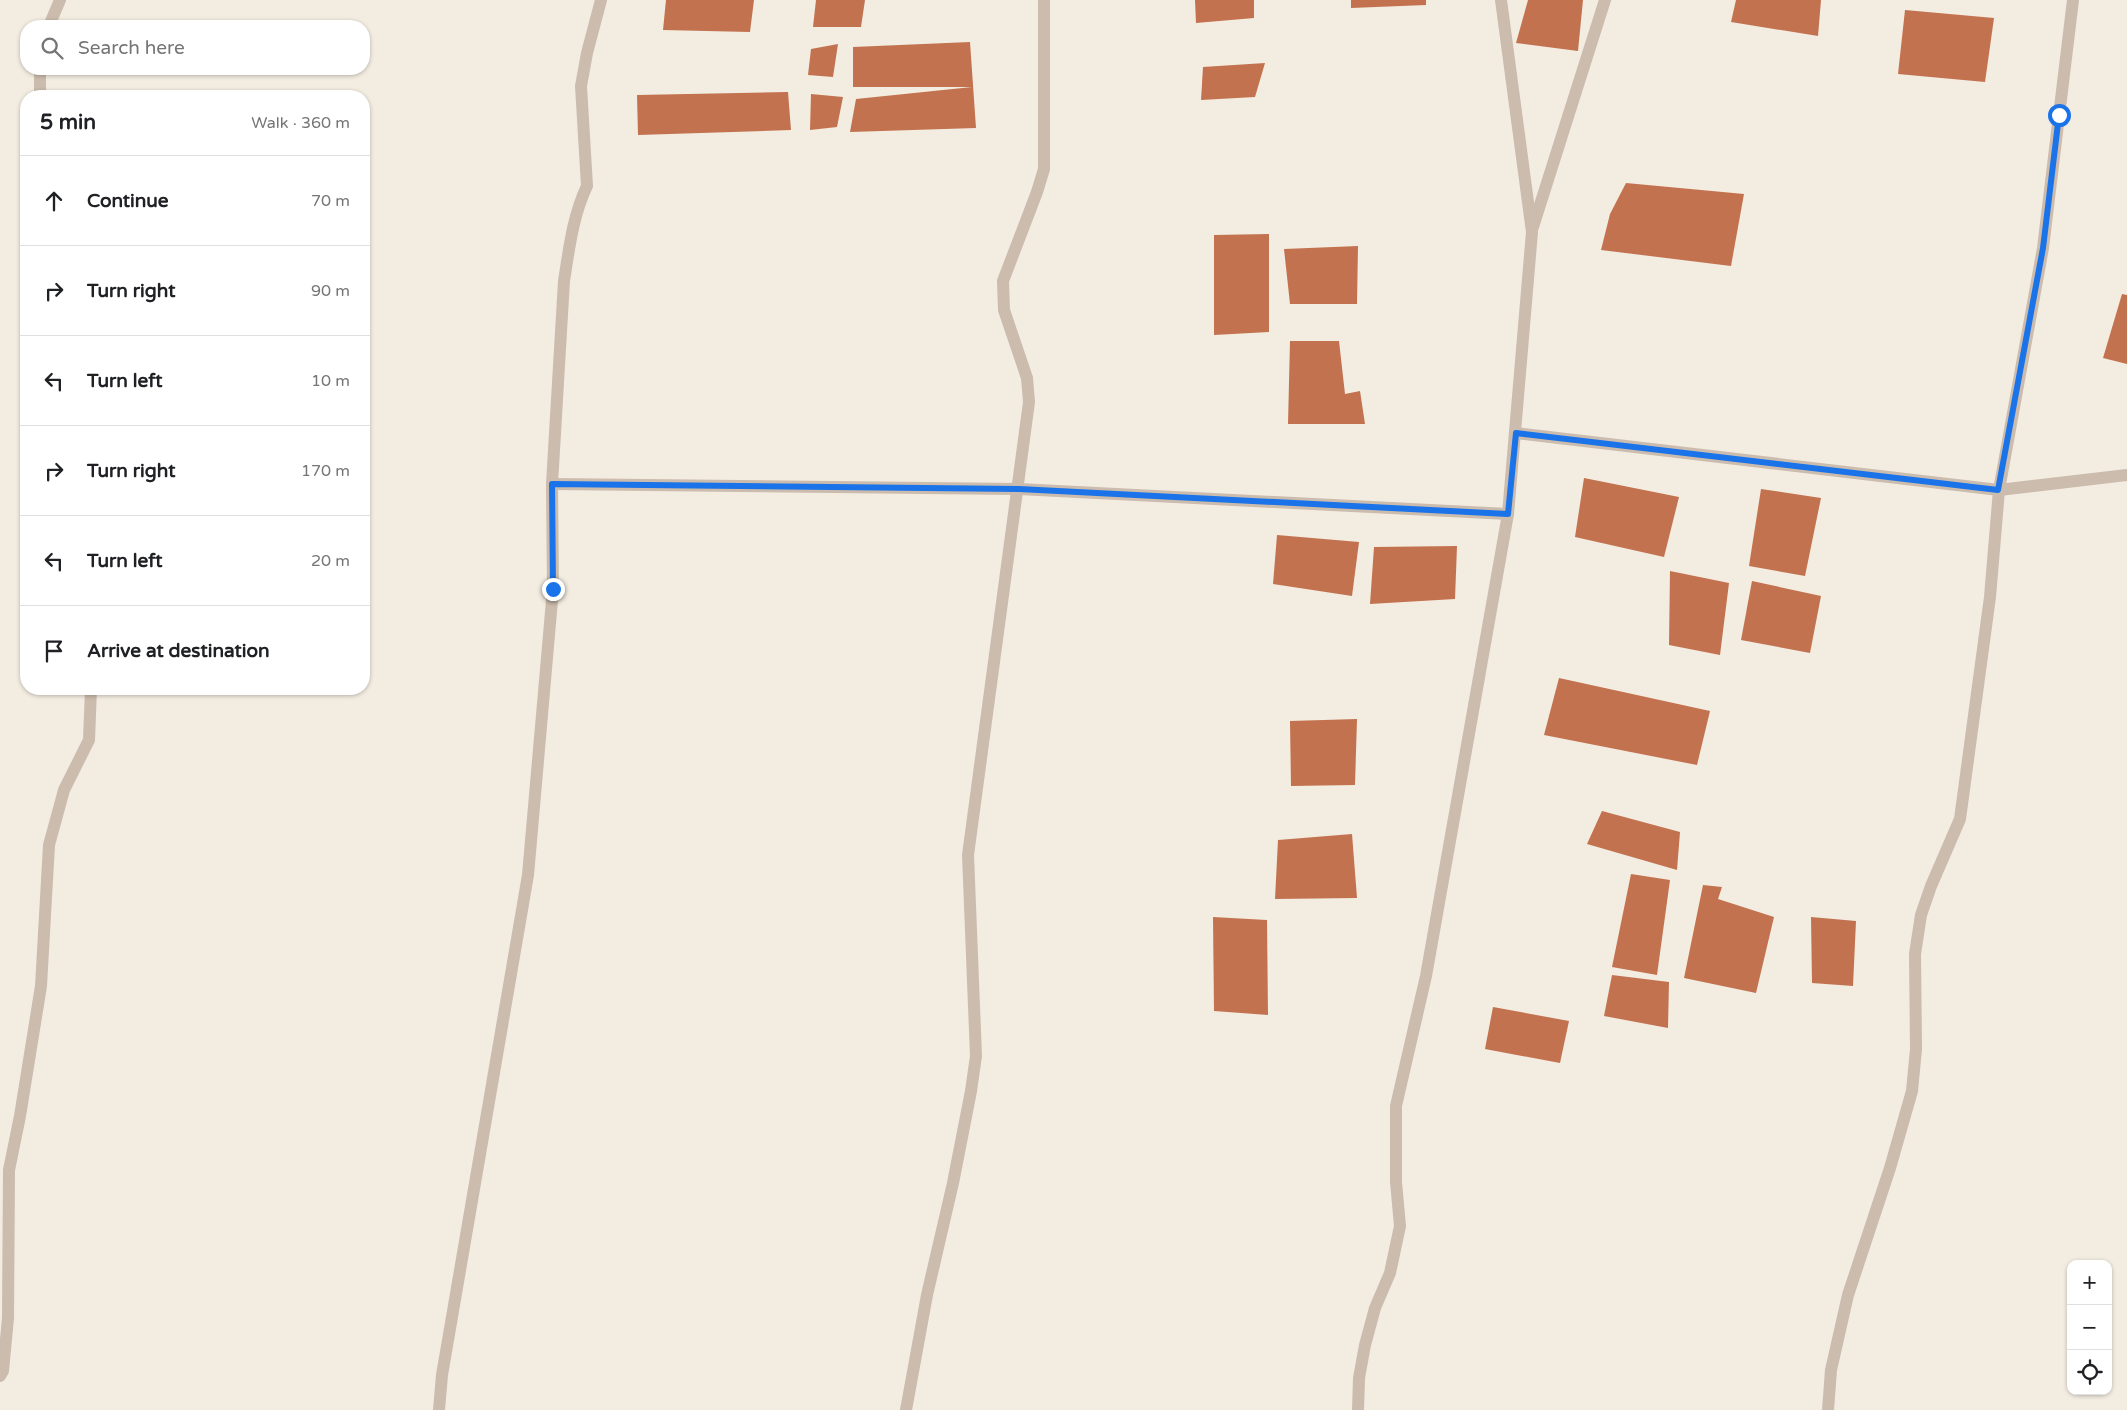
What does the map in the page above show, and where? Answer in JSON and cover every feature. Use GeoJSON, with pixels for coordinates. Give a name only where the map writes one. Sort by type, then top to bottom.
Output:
{"type":"FeatureCollection","features":[{"type":"Feature","properties":{"kind":"street"},"geometry":{"type":"LineString","coordinates":[[52,20],[60,0]]}},
{"type":"Feature","properties":{"kind":"street"},"geometry":{"type":"LineString","coordinates":[[439,1410],[442,1375],[528,875],[553,589],[552,484],[564,281],[581,200],[588,186],[581,86],[587,53],[601,0]]}},
{"type":"Feature","properties":{"kind":"street"},"geometry":{"type":"LineString","coordinates":[[906,1410],[927,1295],[953,1183],[971,1092],[976,1056],[968,855],[1019,489],[1029,402],[1027,378],[1004,310],[1003,281],[1044,169],[1044,0]]}},
{"type":"Feature","properties":{"kind":"street"},"geometry":{"type":"LineString","coordinates":[[1358,1410],[1358,1378],[1365,1345],[1375,1308],[1390,1273],[1400,1226],[1396,1182],[1396,1106],[1426,976],[1508,514],[1532,232],[1501,0]]}},
{"type":"Feature","properties":{"kind":"street"},"geometry":{"type":"LineString","coordinates":[[1532,232],[1605,0]]}},
{"type":"Feature","properties":{"kind":"street"},"geometry":{"type":"LineString","coordinates":[[1828,1410],[1831,1370],[1848,1295],[1890,1168],[1912,1092],[1916,1049],[1915,954],[1921,915],[1931,886],[1960,819],[1990,598],[1998,490],[2043,248],[2073,0]]}},
{"type":"Feature","properties":{"kind":"street"},"geometry":{"type":"LineString","coordinates":[[40,75],[40,90]]}},
{"type":"Feature","properties":{"kind":"street"},"geometry":{"type":"LineString","coordinates":[[1516,433],[1998,490],[2127,475]]}},
{"type":"Feature","properties":{"kind":"street"},"geometry":{"type":"LineString","coordinates":[[552,484],[1019,489],[1508,514]]}},
{"type":"Feature","properties":{"kind":"street"},"geometry":{"type":"LineString","coordinates":[[0,1376],[3,1371],[8,1318],[4,1287],[9,1170],[20,1116],[41,986],[49,845],[64,790],[89,740],[91,695]]}},
{"type":"Feature","properties":{"kind":"building"},"geometry":{"type":"Polygon","coordinates":[[[666,0],[754,0],[750,32],[663,30],[666,0]]]}},
{"type":"Feature","properties":{"kind":"building"},"geometry":{"type":"Polygon","coordinates":[[[816,0],[865,0],[861,27],[813,27],[816,0]]]}},
{"type":"Feature","properties":{"kind":"building"},"geometry":{"type":"Polygon","coordinates":[[[1195,0],[1254,0],[1254,18],[1196,23],[1195,0]]]}},
{"type":"Feature","properties":{"kind":"building"},"geometry":{"type":"Polygon","coordinates":[[[1351,0],[1426,0],[1426,5],[1351,8],[1351,0]]]}},
{"type":"Feature","properties":{"kind":"building"},"geometry":{"type":"Polygon","coordinates":[[[1528,0],[1583,0],[1578,51],[1516,43],[1528,0]]]}},
{"type":"Feature","properties":{"kind":"building"},"geometry":{"type":"Polygon","coordinates":[[[1736,0],[1821,0],[1818,36],[1731,22],[1736,0]]]}},
{"type":"Feature","properties":{"kind":"building"},"geometry":{"type":"Polygon","coordinates":[[[1905,10],[1994,18],[1985,82],[1898,74],[1905,10]]]}},
{"type":"Feature","properties":{"kind":"building"},"geometry":{"type":"Polygon","coordinates":[[[970,42],[976,128],[850,132],[856,99],[972,87],[853,87],[853,47],[970,42]]]}},
{"type":"Feature","properties":{"kind":"building"},"geometry":{"type":"Polygon","coordinates":[[[838,44],[833,77],[808,75],[811,49],[838,44]]]}},
{"type":"Feature","properties":{"kind":"building"},"geometry":{"type":"Polygon","coordinates":[[[1265,63],[1255,97],[1201,100],[1203,67],[1265,63]]]}},
{"type":"Feature","properties":{"kind":"building"},"geometry":{"type":"Polygon","coordinates":[[[788,92],[791,130],[638,135],[637,95],[788,92]]]}},
{"type":"Feature","properties":{"kind":"building"},"geometry":{"type":"Polygon","coordinates":[[[811,94],[843,97],[837,127],[810,130],[811,94]]]}},
{"type":"Feature","properties":{"kind":"building"},"geometry":{"type":"Polygon","coordinates":[[[1626,183],[1744,194],[1731,266],[1601,250],[1610,214],[1626,183]]]}},
{"type":"Feature","properties":{"kind":"building"},"geometry":{"type":"Polygon","coordinates":[[[1269,234],[1269,332],[1214,335],[1214,235],[1269,234]]]}},
{"type":"Feature","properties":{"kind":"building"},"geometry":{"type":"Polygon","coordinates":[[[1358,246],[1357,304],[1290,304],[1284,249],[1358,246]]]}},
{"type":"Feature","properties":{"kind":"building"},"geometry":{"type":"Polygon","coordinates":[[[2122,294],[2127,295],[2127,364],[2103,358],[2122,294]]]}},
{"type":"Feature","properties":{"kind":"building"},"geometry":{"type":"Polygon","coordinates":[[[1290,341],[1339,341],[1345,394],[1360,391],[1365,424],[1288,424],[1290,341]]]}},
{"type":"Feature","properties":{"kind":"building"},"geometry":{"type":"Polygon","coordinates":[[[1584,478],[1679,497],[1664,557],[1575,537],[1584,478]]]}},
{"type":"Feature","properties":{"kind":"building"},"geometry":{"type":"Polygon","coordinates":[[[1761,489],[1821,498],[1805,576],[1749,566],[1761,489]]]}},
{"type":"Feature","properties":{"kind":"building"},"geometry":{"type":"Polygon","coordinates":[[[1277,535],[1359,542],[1352,596],[1273,584],[1277,535]]]}},
{"type":"Feature","properties":{"kind":"building"},"geometry":{"type":"Polygon","coordinates":[[[1457,546],[1455,599],[1370,604],[1374,547],[1457,546]]]}},
{"type":"Feature","properties":{"kind":"building"},"geometry":{"type":"Polygon","coordinates":[[[1670,571],[1729,583],[1720,655],[1669,645],[1670,571]]]}},
{"type":"Feature","properties":{"kind":"building"},"geometry":{"type":"Polygon","coordinates":[[[1752,581],[1821,596],[1810,653],[1741,640],[1752,581]]]}},
{"type":"Feature","properties":{"kind":"building"},"geometry":{"type":"Polygon","coordinates":[[[1559,678],[1710,711],[1697,765],[1544,735],[1559,678]]]}},
{"type":"Feature","properties":{"kind":"building"},"geometry":{"type":"Polygon","coordinates":[[[1357,719],[1355,785],[1291,786],[1290,721],[1357,719]]]}},
{"type":"Feature","properties":{"kind":"building"},"geometry":{"type":"Polygon","coordinates":[[[1602,811],[1680,832],[1677,870],[1587,844],[1602,811]]]}},
{"type":"Feature","properties":{"kind":"building"},"geometry":{"type":"Polygon","coordinates":[[[1352,834],[1357,898],[1275,899],[1278,840],[1352,834]]]}},
{"type":"Feature","properties":{"kind":"building"},"geometry":{"type":"Polygon","coordinates":[[[1631,874],[1670,880],[1657,975],[1612,967],[1631,874]]]}},
{"type":"Feature","properties":{"kind":"building"},"geometry":{"type":"Polygon","coordinates":[[[1703,885],[1722,887],[1718,899],[1774,917],[1756,993],[1684,978],[1703,885]]]}},
{"type":"Feature","properties":{"kind":"building"},"geometry":{"type":"Polygon","coordinates":[[[1213,917],[1267,920],[1268,1015],[1214,1011],[1213,917]]]}},
{"type":"Feature","properties":{"kind":"building"},"geometry":{"type":"Polygon","coordinates":[[[1811,917],[1856,921],[1853,986],[1812,983],[1811,917]]]}},
{"type":"Feature","properties":{"kind":"building"},"geometry":{"type":"Polygon","coordinates":[[[1612,975],[1669,982],[1668,1028],[1604,1016],[1612,975]]]}},
{"type":"Feature","properties":{"kind":"building"},"geometry":{"type":"Polygon","coordinates":[[[1493,1007],[1569,1021],[1560,1063],[1485,1049],[1493,1007]]]}},
{"type":"Feature","properties":{"kind":"route"},"geometry":{"type":"LineString","coordinates":[[553,589],[552,484],[1019,489],[1508,514],[1516,433],[1998,490],[2043,248],[2059,115]]}}]}
